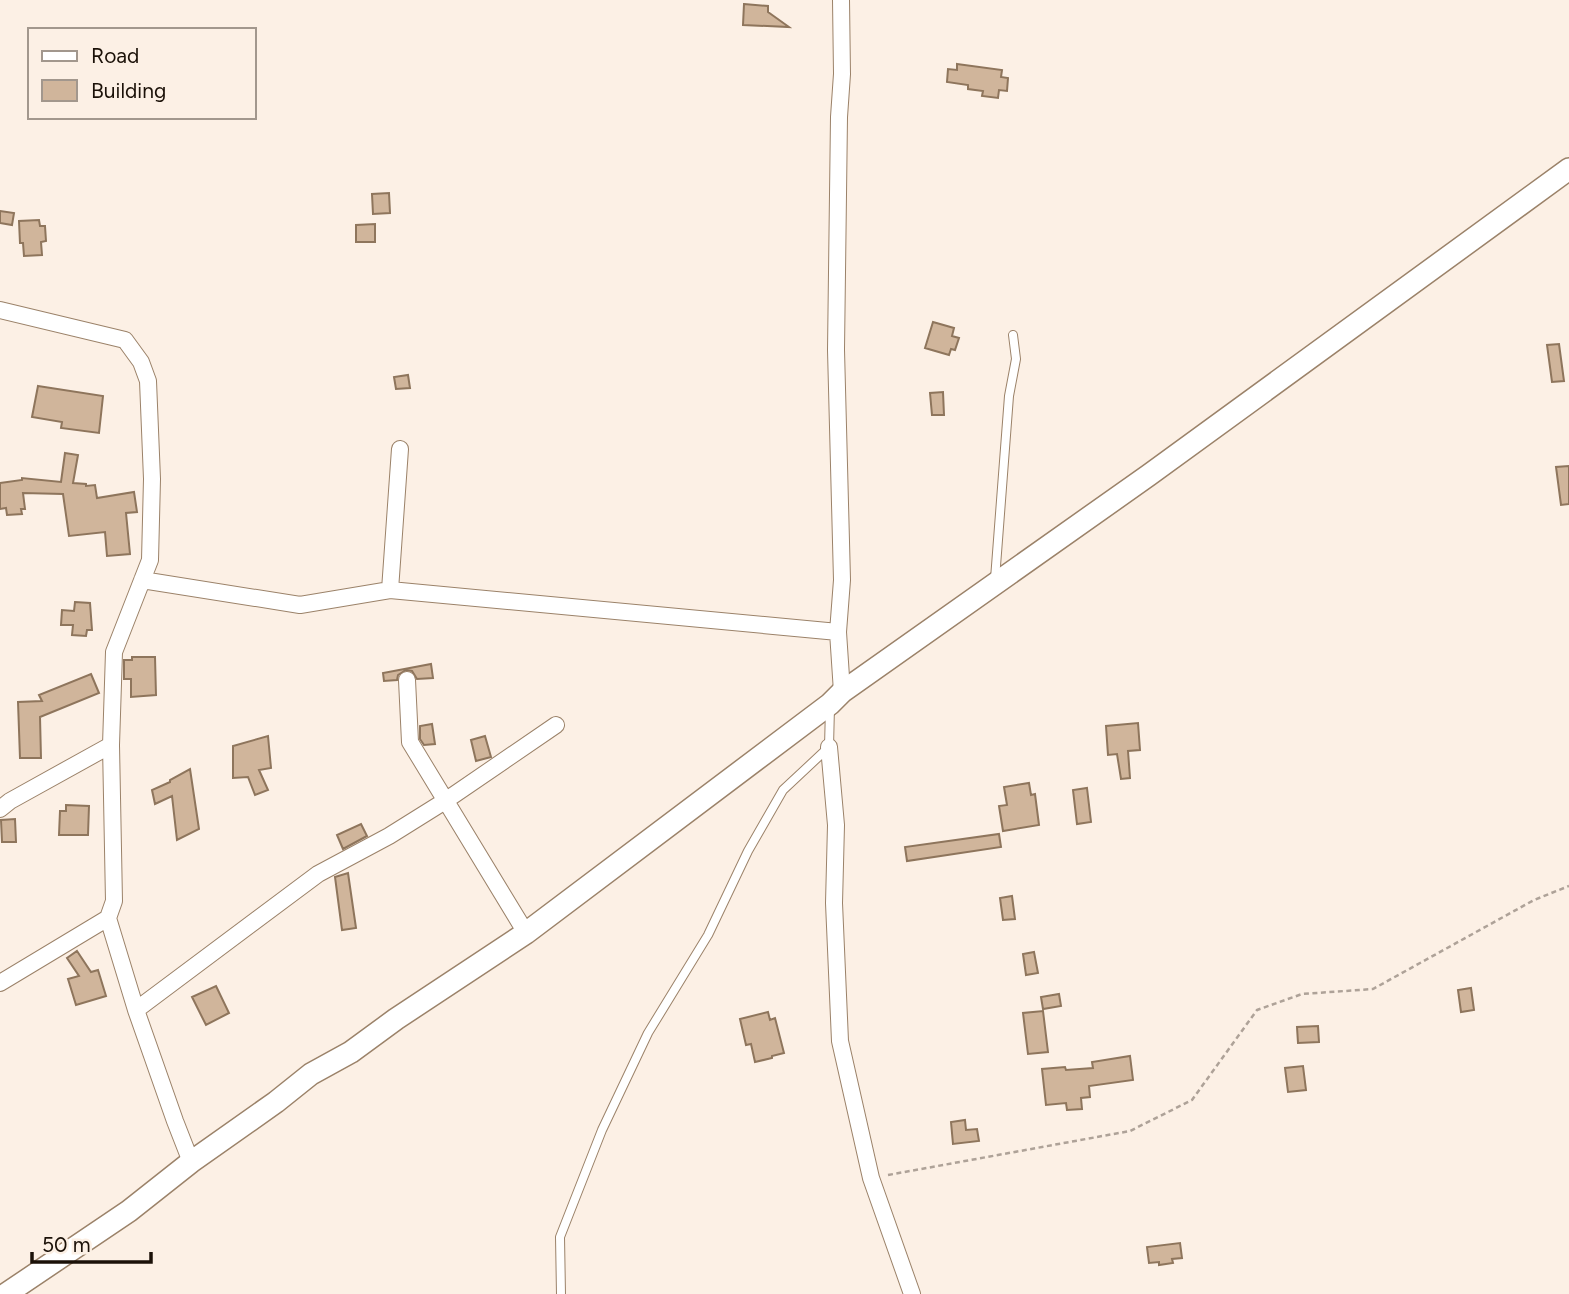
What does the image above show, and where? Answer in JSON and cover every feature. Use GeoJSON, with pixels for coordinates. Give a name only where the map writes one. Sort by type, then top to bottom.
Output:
{"type":"FeatureCollection","features":[{"type":"Feature","properties":{"kind":"main road"},"geometry":{"type":"LineString","coordinates":[[6,1294],[129,1211],[191,1161],[311,1074],[351,1052],[526,933],[836,698],[1149,475],[1569,169]]}},
{"type":"Feature","properties":{"kind":"street"},"geometry":{"type":"LineString","coordinates":[[836,698],[842,580],[836,350],[841,0]]}},
{"type":"Feature","properties":{"kind":"street"},"geometry":{"type":"LineString","coordinates":[[0,310],[125,340],[141,362],[148,381],[152,479],[149,560],[114,652],[111,745],[114,901],[108,919],[136,1010],[191,1161]]}},
{"type":"Feature","properties":{"kind":"street"},"geometry":{"type":"LineString","coordinates":[[390,590],[400,449]]}},
{"type":"Feature","properties":{"kind":"street"},"geometry":{"type":"LineString","coordinates":[[142,580],[300,605],[390,590],[838,632]]}},
{"type":"Feature","properties":{"kind":"street"},"geometry":{"type":"LineString","coordinates":[[407,680],[410,742],[526,933]]}},
{"type":"Feature","properties":{"kind":"street"},"geometry":{"type":"LineString","coordinates":[[136,1010],[318,874],[389,836],[445,801],[556,725]]}},
{"type":"Feature","properties":{"kind":"street"},"geometry":{"type":"LineString","coordinates":[[0,809],[9,801],[111,745]]}},
{"type":"Feature","properties":{"kind":"street"},"geometry":{"type":"LineString","coordinates":[[829,747],[836,825],[834,903],[840,1041],[871,1178],[912,1294]]}},
{"type":"Feature","properties":{"kind":"street"},"geometry":{"type":"LineString","coordinates":[[0,983],[108,919]]}},
{"type":"Feature","properties":{"kind":"lane"},"geometry":{"type":"LineString","coordinates":[[994,585],[1009,396],[1016,359],[1013,335]]}},
{"type":"Feature","properties":{"kind":"lane"},"geometry":{"type":"LineString","coordinates":[[561,1294],[560,1237],[602,1130],[648,1033],[708,935],[748,851],[783,790],[829,747],[836,698]]}},
{"type":"Feature","properties":{"kind":"path"},"geometry":{"type":"LineString","coordinates":[[871,1178],[1130,1130],[1192,1100],[1257,1010],[1302,994],[1373,989],[1534,900],[1569,886]]}},
{"type":"Feature","properties":{"kind":"building"},"geometry":{"type":"Polygon","coordinates":[[[744,4],[768,6],[768,12],[789,27],[743,25],[744,4]]]}},
{"type":"Feature","properties":{"kind":"building"},"geometry":{"type":"Polygon","coordinates":[[[957,64],[1002,70],[1001,77],[1008,78],[1007,91],[999,90],[998,98],[982,96],[983,91],[968,89],[968,85],[947,82],[948,69],[957,70],[957,64]]]}},
{"type":"Feature","properties":{"kind":"building"},"geometry":{"type":"Polygon","coordinates":[[[389,193],[390,213],[373,214],[372,194],[389,193]]]}},
{"type":"Feature","properties":{"kind":"building"},"geometry":{"type":"Polygon","coordinates":[[[0,211],[14,213],[12,225],[0,223],[0,211]]]}},
{"type":"Feature","properties":{"kind":"building"},"geometry":{"type":"Polygon","coordinates":[[[39,220],[40,226],[45,226],[46,241],[41,242],[42,255],[24,256],[23,243],[20,243],[19,221],[39,220]]]}},
{"type":"Feature","properties":{"kind":"building"},"geometry":{"type":"Polygon","coordinates":[[[375,224],[375,242],[356,242],[356,225],[375,224]]]}},
{"type":"Feature","properties":{"kind":"building"},"geometry":{"type":"Polygon","coordinates":[[[933,322],[954,328],[952,336],[959,338],[955,350],[951,349],[949,355],[925,348],[933,322]]]}},
{"type":"Feature","properties":{"kind":"building"},"geometry":{"type":"Polygon","coordinates":[[[1559,344],[1564,381],[1552,382],[1547,345],[1559,344]]]}},
{"type":"Feature","properties":{"kind":"building"},"geometry":{"type":"Polygon","coordinates":[[[408,375],[410,388],[396,389],[394,377],[408,375]]]}},
{"type":"Feature","properties":{"kind":"building"},"geometry":{"type":"Polygon","coordinates":[[[38,386],[103,396],[99,433],[61,428],[62,422],[32,417],[38,386]]]}},
{"type":"Feature","properties":{"kind":"building"},"geometry":{"type":"Polygon","coordinates":[[[943,392],[944,415],[932,415],[930,393],[943,392]]]}},
{"type":"Feature","properties":{"kind":"building"},"geometry":{"type":"Polygon","coordinates":[[[65,453],[78,455],[73,483],[95,485],[97,498],[134,492],[137,512],[126,513],[130,554],[107,556],[105,532],[69,536],[63,494],[23,493],[25,509],[21,509],[22,514],[7,515],[6,508],[0,509],[0,483],[22,478],[61,482],[65,453]]]}},
{"type":"Feature","properties":{"kind":"building"},"geometry":{"type":"Polygon","coordinates":[[[1569,466],[1569,504],[1561,505],[1556,467],[1569,466]]]}},
{"type":"Feature","properties":{"kind":"building"},"geometry":{"type":"Polygon","coordinates":[[[75,602],[90,603],[92,630],[87,630],[86,636],[72,635],[73,625],[61,625],[62,610],[74,611],[75,602]]]}},
{"type":"Feature","properties":{"kind":"building"},"geometry":{"type":"Polygon","coordinates":[[[132,657],[155,657],[156,695],[131,697],[131,679],[124,679],[124,660],[132,660],[132,657]]]}},
{"type":"Feature","properties":{"kind":"building"},"geometry":{"type":"Polygon","coordinates":[[[431,664],[433,678],[417,679],[412,671],[406,670],[398,675],[397,680],[384,681],[383,673],[431,664]]]}},
{"type":"Feature","properties":{"kind":"building"},"geometry":{"type":"Polygon","coordinates":[[[91,674],[99,693],[40,717],[41,758],[20,758],[18,702],[42,701],[39,695],[91,674]]]}},
{"type":"Feature","properties":{"kind":"building"},"geometry":{"type":"Polygon","coordinates":[[[1138,723],[1140,750],[1128,751],[1130,778],[1121,779],[1117,754],[1108,755],[1106,726],[1138,723]]]}},
{"type":"Feature","properties":{"kind":"building"},"geometry":{"type":"Polygon","coordinates":[[[432,724],[435,744],[424,745],[420,739],[420,726],[432,724]]]}},
{"type":"Feature","properties":{"kind":"building"},"geometry":{"type":"Polygon","coordinates":[[[268,736],[271,768],[259,770],[268,790],[255,795],[248,777],[233,778],[233,746],[268,736]]]}},
{"type":"Feature","properties":{"kind":"building"},"geometry":{"type":"Polygon","coordinates":[[[485,736],[491,757],[476,761],[471,740],[485,736]]]}},
{"type":"Feature","properties":{"kind":"building"},"geometry":{"type":"Polygon","coordinates":[[[190,769],[199,829],[177,840],[172,796],[155,804],[152,790],[190,769]]]}},
{"type":"Feature","properties":{"kind":"building"},"geometry":{"type":"Polygon","coordinates":[[[1029,783],[1031,795],[1035,794],[1039,825],[1003,831],[999,806],[1007,805],[1004,787],[1029,783]]]}},
{"type":"Feature","properties":{"kind":"building"},"geometry":{"type":"Polygon","coordinates":[[[1087,788],[1091,822],[1077,824],[1073,790],[1087,788]]]}},
{"type":"Feature","properties":{"kind":"building"},"geometry":{"type":"Polygon","coordinates":[[[66,805],[89,806],[88,835],[59,835],[60,811],[66,811],[66,805]]]}},
{"type":"Feature","properties":{"kind":"building"},"geometry":{"type":"Polygon","coordinates":[[[15,819],[16,842],[2,842],[1,820],[15,819]]]}},
{"type":"Feature","properties":{"kind":"building"},"geometry":{"type":"Polygon","coordinates":[[[361,824],[367,836],[343,849],[337,835],[361,824]]]}},
{"type":"Feature","properties":{"kind":"building"},"geometry":{"type":"Polygon","coordinates":[[[999,834],[1001,847],[907,861],[905,847],[999,834]]]}},
{"type":"Feature","properties":{"kind":"building"},"geometry":{"type":"Polygon","coordinates":[[[348,873],[356,928],[342,930],[335,877],[348,873]]]}},
{"type":"Feature","properties":{"kind":"building"},"geometry":{"type":"Polygon","coordinates":[[[1012,896],[1015,919],[1003,920],[1000,898],[1012,896]]]}},
{"type":"Feature","properties":{"kind":"building"},"geometry":{"type":"Polygon","coordinates":[[[77,951],[91,972],[98,970],[106,996],[76,1005],[68,979],[79,976],[67,958],[77,951]]]}},
{"type":"Feature","properties":{"kind":"building"},"geometry":{"type":"Polygon","coordinates":[[[1034,952],[1038,973],[1026,975],[1023,954],[1034,952]]]}},
{"type":"Feature","properties":{"kind":"building"},"geometry":{"type":"Polygon","coordinates":[[[216,986],[229,1013],[206,1025],[192,997],[216,986]]]}},
{"type":"Feature","properties":{"kind":"building"},"geometry":{"type":"Polygon","coordinates":[[[1471,988],[1474,1010],[1461,1012],[1458,990],[1471,988]]]}},
{"type":"Feature","properties":{"kind":"building"},"geometry":{"type":"Polygon","coordinates":[[[1059,994],[1061,1006],[1043,1009],[1041,997],[1059,994]]]}},
{"type":"Feature","properties":{"kind":"building"},"geometry":{"type":"Polygon","coordinates":[[[1043,1011],[1048,1052],[1028,1054],[1023,1013],[1043,1011]]]}},
{"type":"Feature","properties":{"kind":"building"},"geometry":{"type":"Polygon","coordinates":[[[768,1012],[770,1020],[775,1018],[784,1053],[755,1062],[751,1044],[746,1045],[740,1019],[768,1012]]]}},
{"type":"Feature","properties":{"kind":"building"},"geometry":{"type":"Polygon","coordinates":[[[1318,1026],[1319,1042],[1298,1043],[1297,1027],[1318,1026]]]}},
{"type":"Feature","properties":{"kind":"building"},"geometry":{"type":"Polygon","coordinates":[[[1130,1056],[1133,1080],[1089,1086],[1090,1097],[1081,1098],[1082,1109],[1067,1110],[1066,1103],[1046,1105],[1042,1069],[1093,1068],[1092,1062],[1130,1056]]]}},
{"type":"Feature","properties":{"kind":"building"},"geometry":{"type":"Polygon","coordinates":[[[1303,1066],[1306,1090],[1288,1092],[1285,1068],[1303,1066]]]}},
{"type":"Feature","properties":{"kind":"building"},"geometry":{"type":"Polygon","coordinates":[[[965,1120],[966,1130],[977,1129],[979,1141],[953,1144],[951,1122],[965,1120]]]}},
{"type":"Feature","properties":{"kind":"building"},"geometry":{"type":"Polygon","coordinates":[[[1180,1243],[1182,1258],[1172,1259],[1173,1263],[1149,1263],[1147,1247],[1180,1243]]]}}]}
